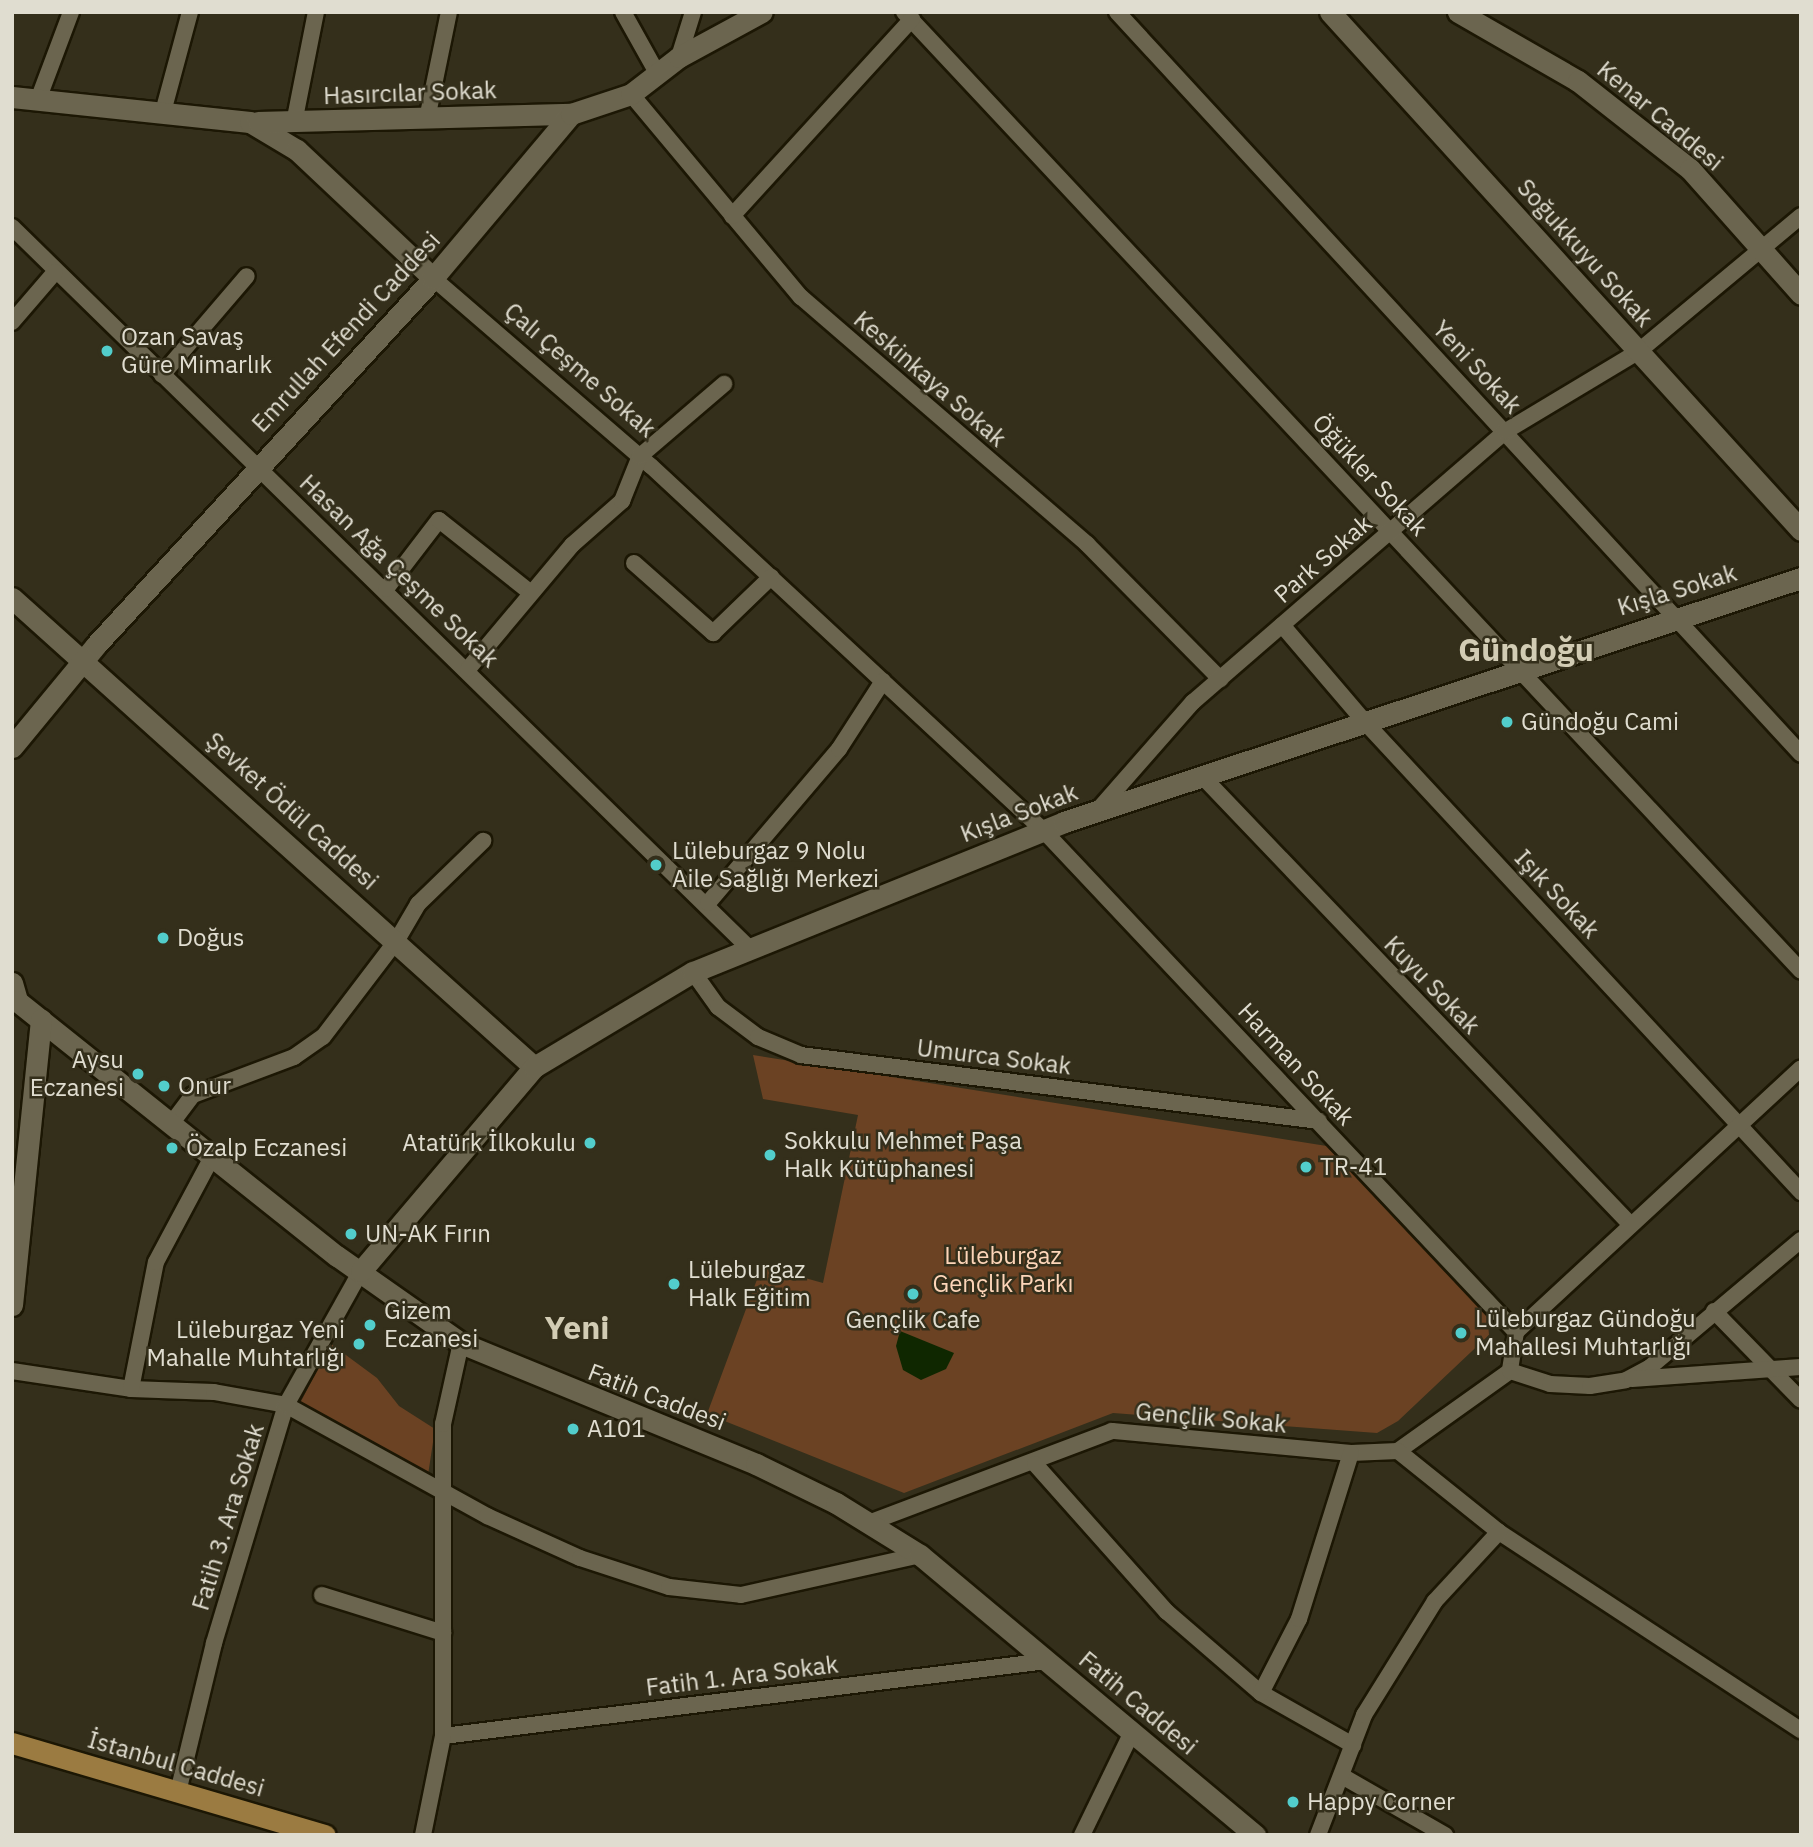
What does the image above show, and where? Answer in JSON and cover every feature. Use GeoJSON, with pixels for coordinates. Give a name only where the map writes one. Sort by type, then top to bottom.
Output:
{"type":"FeatureCollection","features":[{"type":"Feature","properties":{"kind":"main road"},"geometry":{"type":"LineString","coordinates":[[571,114],[631,94],[656,71],[762,12]]}},
{"type":"Feature","properties":{"kind":"main road","name":"Soğukkuyu Sokak"},"geometry":{"type":"LineString","coordinates":[[1330,12],[1801,530]]}},
{"type":"Feature","properties":{"kind":"main road","name":"Kenar Caddesi"},"geometry":{"type":"LineString","coordinates":[[1458,12],[1602,99],[1690,169],[1765,250],[1801,294]]}},
{"type":"Feature","properties":{"kind":"main road","name":"Çalı Çeşme Sokak"},"geometry":{"type":"LineString","coordinates":[[12,97],[250,122],[297,150],[433,278]]}},
{"type":"Feature","properties":{"kind":"main road","name":"Hasırcılar Sokak"},"geometry":{"type":"LineString","coordinates":[[250,122],[571,114]]}},
{"type":"Feature","properties":{"kind":"main road","name":"Emrullah Efendi Caddesi"},"geometry":{"type":"LineString","coordinates":[[12,747],[82,660],[433,278],[571,114]]}},
{"type":"Feature","properties":{"kind":"main road","name":"Kışla Sokak"},"geometry":{"type":"LineString","coordinates":[[361,1271],[534,1067],[693,972],[752,951],[1043,830],[1098,810],[1671,618],[1801,578]]}},
{"type":"Feature","properties":{"kind":"main road","name":"Şevket Ödül Caddesi"},"geometry":{"type":"LineString","coordinates":[[12,598],[397,940],[534,1067]]}},
{"type":"Feature","properties":{"kind":"main road","name":"Fatih Caddesi"},"geometry":{"type":"LineString","coordinates":[[14,995],[212,1157],[361,1271],[461,1343],[757,1464],[868,1523],[920,1555],[1255,1835]]}},
{"type":"Feature","properties":{"kind":"main road"},"geometry":{"type":"LineString","coordinates":[[12,1305],[41,1019]]}},
{"type":"Feature","properties":{"kind":"main road","name":"İstanbul Caddesi"},"geometry":{"type":"LineString","coordinates":[[12,1743],[325,1835]]}},
{"type":"Feature","properties":{"kind":"street"},"geometry":{"type":"LineString","coordinates":[[38,100],[71,12]]}},
{"type":"Feature","properties":{"kind":"street"},"geometry":{"type":"LineString","coordinates":[[163,112],[190,12]]}},
{"type":"Feature","properties":{"kind":"street"},"geometry":{"type":"LineString","coordinates":[[294,123],[316,12]]}},
{"type":"Feature","properties":{"kind":"street"},"geometry":{"type":"LineString","coordinates":[[427,119],[449,12]]}},
{"type":"Feature","properties":{"kind":"street"},"geometry":{"type":"LineString","coordinates":[[623,12],[656,71]]}},
{"type":"Feature","properties":{"kind":"street"},"geometry":{"type":"LineString","coordinates":[[679,57],[693,12]]}},
{"type":"Feature","properties":{"kind":"street","name":"Yeni Sokak"},"geometry":{"type":"LineString","coordinates":[[1117,12],[1506,431],[1671,618],[1801,754]]}},
{"type":"Feature","properties":{"kind":"street"},"geometry":{"type":"LineString","coordinates":[[732,216],[908,16]]}},
{"type":"Feature","properties":{"kind":"street","name":"Öğükler Sokak"},"geometry":{"type":"LineString","coordinates":[[908,16],[1801,971]]}},
{"type":"Feature","properties":{"kind":"street","name":"Keskinkaya Sokak"},"geometry":{"type":"LineString","coordinates":[[631,94],[801,298],[1087,544],[1220,679]]}},
{"type":"Feature","properties":{"kind":"street","name":"Park Sokak"},"geometry":{"type":"LineString","coordinates":[[1098,810],[1193,702],[1506,431],[1639,351],[1765,250],[1801,216]]}},
{"type":"Feature","properties":{"kind":"street","name":"Hasan Ağa Çeşme Sokak"},"geometry":{"type":"LineString","coordinates":[[12,227],[55,272],[708,903],[752,951]]}},
{"type":"Feature","properties":{"kind":"street"},"geometry":{"type":"LineString","coordinates":[[12,322],[55,272]]}},
{"type":"Feature","properties":{"kind":"street"},"geometry":{"type":"LineString","coordinates":[[162,375],[247,276]]}},
{"type":"Feature","properties":{"kind":"street","name":"Çalı Çeşme Sokak"},"geometry":{"type":"LineString","coordinates":[[433,278],[640,456],[1043,830]]}},
{"type":"Feature","properties":{"kind":"street"},"geometry":{"type":"LineString","coordinates":[[468,669],[572,545],[622,502],[640,456],[724,384]]}},
{"type":"Feature","properties":{"kind":"street"},"geometry":{"type":"LineString","coordinates":[[386,589],[439,520],[531,593]]}},
{"type":"Feature","properties":{"kind":"street"},"geometry":{"type":"LineString","coordinates":[[634,562],[713,633],[771,577]]}},
{"type":"Feature","properties":{"kind":"street","name":"Işık Sokak"},"geometry":{"type":"LineString","coordinates":[[1282,625],[1364,721],[1801,1192]]}},
{"type":"Feature","properties":{"kind":"street"},"geometry":{"type":"LineString","coordinates":[[708,903],[839,750],[883,681]]}},
{"type":"Feature","properties":{"kind":"street","name":"Kuyu Sokak"},"geometry":{"type":"LineString","coordinates":[[1202,776],[1630,1224]]}},
{"type":"Feature","properties":{"kind":"street","name":"Harman Sokak"},"geometry":{"type":"LineString","coordinates":[[1043,830],[1516,1332]]}},
{"type":"Feature","properties":{"kind":"street"},"geometry":{"type":"LineString","coordinates":[[171,1124],[192,1095],[311,1048],[397,940],[418,904],[484,841]]}},
{"type":"Feature","properties":{"kind":"street","name":"Umurca Sokak"},"geometry":{"type":"LineString","coordinates":[[693,972],[718,1007],[758,1037],[801,1055],[1319,1121]]}},
{"type":"Feature","properties":{"kind":"street"},"geometry":{"type":"LineString","coordinates":[[1801,1068],[1516,1332],[1510,1371],[1398,1451],[1499,1532],[1801,1730]]}},
{"type":"Feature","properties":{"kind":"street"},"geometry":{"type":"LineString","coordinates":[[131,1389],[156,1262],[212,1157]]}},
{"type":"Feature","properties":{"kind":"street"},"geometry":{"type":"LineString","coordinates":[[1626,1380],[1650,1367],[1801,1240]]}},
{"type":"Feature","properties":{"kind":"street","name":"Fatih 3. Ara Sokak"},"geometry":{"type":"LineString","coordinates":[[178,1792],[214,1643],[286,1405],[361,1271]]}},
{"type":"Feature","properties":{"kind":"street"},"geometry":{"type":"LineString","coordinates":[[1714,1311],[1801,1400]]}},
{"type":"Feature","properties":{"kind":"street"},"geometry":{"type":"LineString","coordinates":[[424,1835],[443,1736],[443,1424],[461,1343]]}},
{"type":"Feature","properties":{"kind":"street"},"geometry":{"type":"LineString","coordinates":[[1510,1371],[1550,1384],[1590,1385],[1626,1380],[1774,1372],[1801,1367]]}},
{"type":"Feature","properties":{"kind":"street"},"geometry":{"type":"LineString","coordinates":[[12,1371],[131,1389],[214,1392],[286,1405],[442,1492],[580,1558],[669,1587],[741,1595],[920,1555]]}},
{"type":"Feature","properties":{"kind":"street","name":"Gençlik Sokak"},"geometry":{"type":"LineString","coordinates":[[868,1523],[1035,1464],[1112,1431],[1351,1453],[1398,1451]]}},
{"type":"Feature","properties":{"kind":"street"},"geometry":{"type":"LineString","coordinates":[[1261,1693],[1298,1619],[1351,1453]]}},
{"type":"Feature","properties":{"kind":"street"},"geometry":{"type":"LineString","coordinates":[[1035,1464],[1167,1612],[1261,1693],[1353,1745]]}},
{"type":"Feature","properties":{"kind":"street"},"geometry":{"type":"LineString","coordinates":[[1318,1835],[1364,1715],[1436,1601],[1499,1532]]}},
{"type":"Feature","properties":{"kind":"street"},"geometry":{"type":"LineString","coordinates":[[322,1595],[443,1633]]}},
{"type":"Feature","properties":{"kind":"street","name":"Fatih 1. Ara Sokak"},"geometry":{"type":"LineString","coordinates":[[443,1736],[1047,1661]]}},
{"type":"Feature","properties":{"kind":"street"},"geometry":{"type":"LineString","coordinates":[[1082,1835],[1132,1732]]}},
{"type":"Feature","properties":{"kind":"street"},"geometry":{"type":"LineString","coordinates":[[1342,1776],[1445,1835]]}},
{"type":"Feature","properties":{"kind":"green space","name":"Lüleburgaz Gençlik Parkı"},"geometry":{"type":"Polygon","coordinates":[[[753,1055],[1333,1147],[1487,1311],[1489,1335],[1398,1421],[1377,1433],[1113,1413],[904,1493],[707,1414],[762,1266],[823,1283],[858,1115],[763,1099],[753,1055]]]}},
{"type":"Feature","properties":{"kind":"green space"},"geometry":{"type":"Polygon","coordinates":[[[331,1344],[377,1378],[399,1406],[435,1429],[428,1475],[299,1405],[331,1344]]]}},
{"type":"Feature","properties":{"kind":"shaded area"},"geometry":{"type":"Polygon","coordinates":[[[900,1331],[954,1353],[946,1369],[921,1380],[903,1370],[896,1346],[900,1331]]]}},
{"type":"Feature","properties":{"kind":"place","name":"Ozan Savaş Güre Mimarlık"},"geometry":{"type":"Point","coordinates":[107,351]}},
{"type":"Feature","properties":{"kind":"place","name":"Gündoğu Cami"},"geometry":{"type":"Point","coordinates":[1507,722]}},
{"type":"Feature","properties":{"kind":"place","name":"Lüleburgaz 9 Nolu Aile Sağlığı Merkezi"},"geometry":{"type":"Point","coordinates":[656,865]}},
{"type":"Feature","properties":{"kind":"place","name":"Doğus"},"geometry":{"type":"Point","coordinates":[163,938]}},
{"type":"Feature","properties":{"kind":"place","name":"Aysu Eczanesi"},"geometry":{"type":"Point","coordinates":[138,1074]}},
{"type":"Feature","properties":{"kind":"place","name":"Onur"},"geometry":{"type":"Point","coordinates":[164,1086]}},
{"type":"Feature","properties":{"kind":"place","name":"Atatürk İlkokulu"},"geometry":{"type":"Point","coordinates":[590,1143]}},
{"type":"Feature","properties":{"kind":"place","name":"Özalp Eczanesi"},"geometry":{"type":"Point","coordinates":[172,1148]}},
{"type":"Feature","properties":{"kind":"place","name":"Sokkulu Mehmet Paşa Halk Kütüphanesi"},"geometry":{"type":"Point","coordinates":[770,1155]}},
{"type":"Feature","properties":{"kind":"place","name":"TR-41"},"geometry":{"type":"Point","coordinates":[1306,1167]}},
{"type":"Feature","properties":{"kind":"place","name":"UN-AK Fırın"},"geometry":{"type":"Point","coordinates":[351,1234]}},
{"type":"Feature","properties":{"kind":"place","name":"Lüleburgaz Halk Eğitim"},"geometry":{"type":"Point","coordinates":[674,1284]}},
{"type":"Feature","properties":{"kind":"place","name":"Gençlik Cafe"},"geometry":{"type":"Point","coordinates":[913,1294]}},
{"type":"Feature","properties":{"kind":"place","name":"Gizem Eczanesi"},"geometry":{"type":"Point","coordinates":[370,1325]}},
{"type":"Feature","properties":{"kind":"place","name":"Lüleburgaz Gündoğu Mahallesi Muhtarlığı"},"geometry":{"type":"Point","coordinates":[1461,1333]}},
{"type":"Feature","properties":{"kind":"place","name":"Lüleburgaz Yeni Mahalle Muhtarlığı"},"geometry":{"type":"Point","coordinates":[359,1344]}},
{"type":"Feature","properties":{"kind":"place","name":"A101"},"geometry":{"type":"Point","coordinates":[573,1429]}},
{"type":"Feature","properties":{"kind":"place","name":"Happy Corner"},"geometry":{"type":"Point","coordinates":[1293,1802]}},
{"type":"Feature","properties":{"kind":"district","name":"Gündoğu"},"geometry":{"type":"Point","coordinates":[1526,649]}},
{"type":"Feature","properties":{"kind":"district","name":"Yeni"},"geometry":{"type":"Point","coordinates":[577,1327]}}]}
